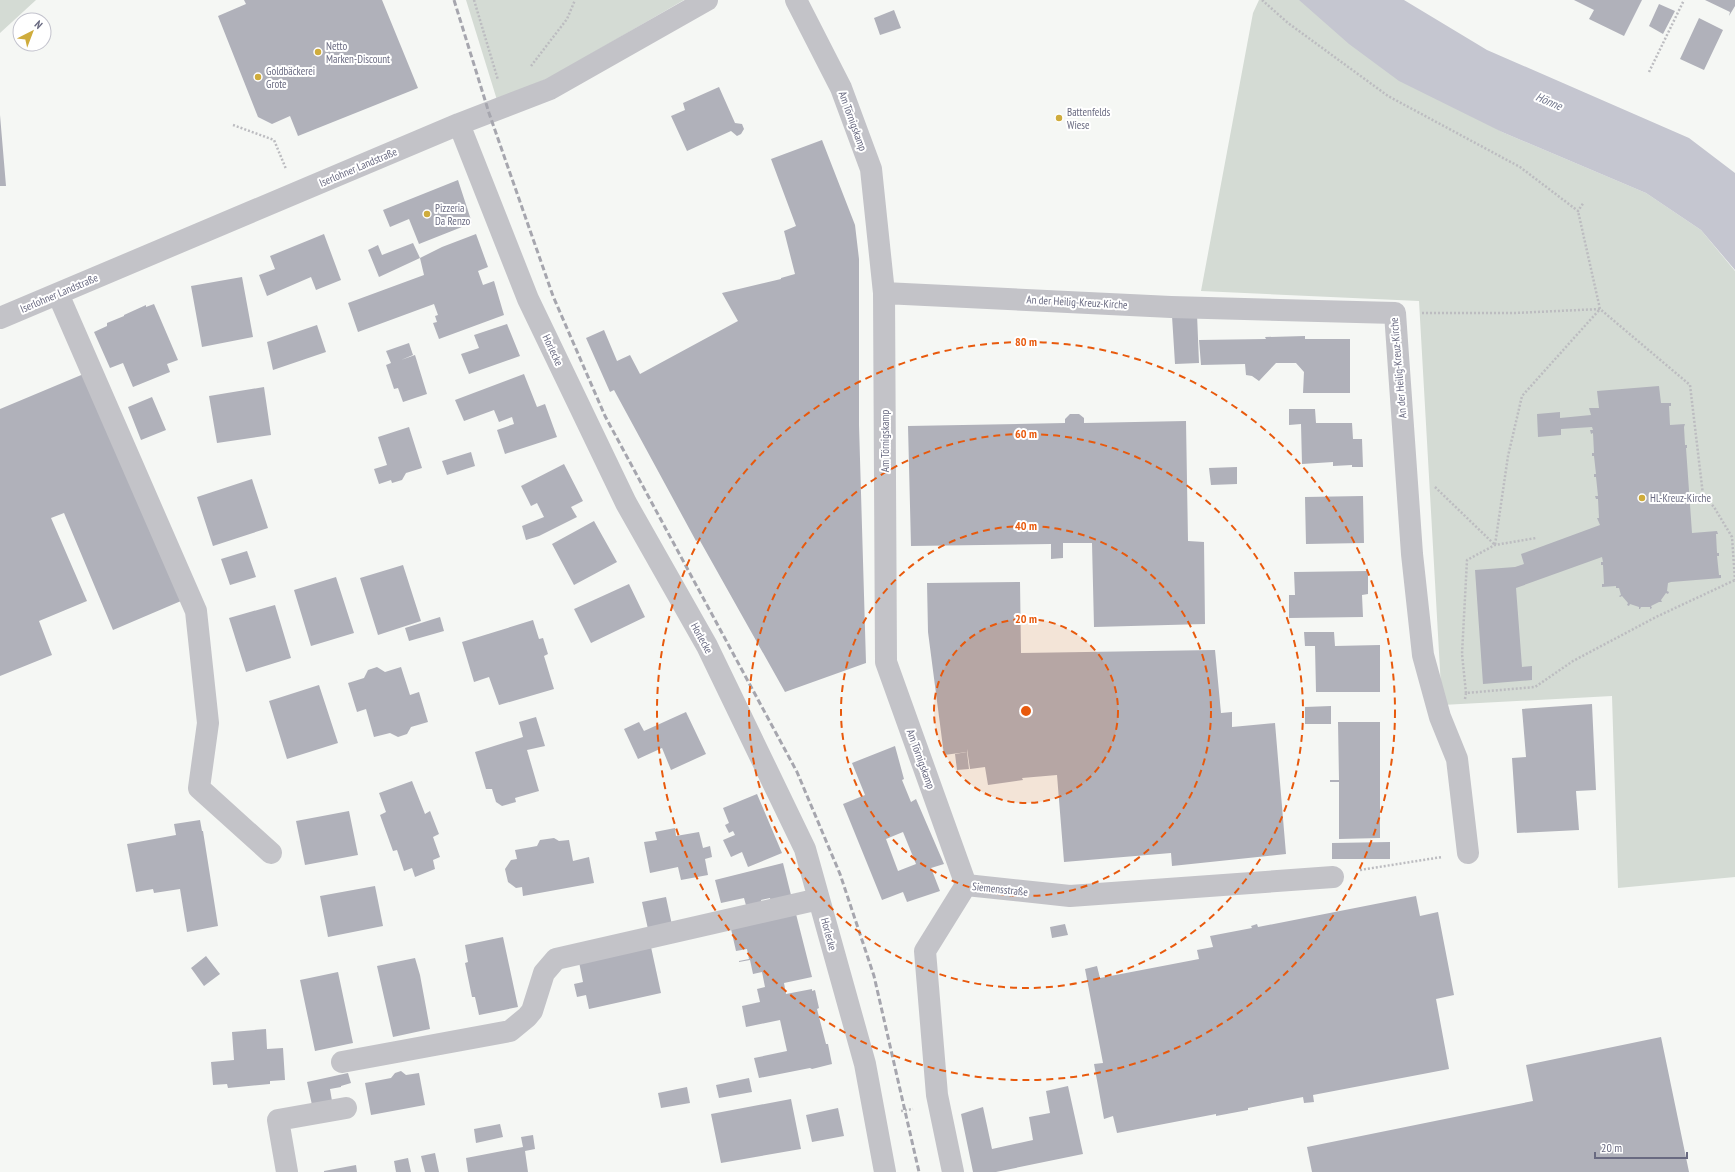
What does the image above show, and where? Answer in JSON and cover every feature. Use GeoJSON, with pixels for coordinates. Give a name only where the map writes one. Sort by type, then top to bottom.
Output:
{"type":"FeatureCollection","features":[{"type":"Feature","properties":{"kind":"street","name":"Iserlohner Landstraße"},"geometry":{"type":"LineString","coordinates":[[0,318],[459,124],[550,89],[707,0]]}},
{"type":"Feature","properties":{"kind":"street","name":"Am Törnigskamp"},"geometry":{"type":"LineString","coordinates":[[796,0],[841,88],[871,169],[884,293],[886,662],[966,885]]}},
{"type":"Feature","properties":{"kind":"street","name":"Horlecke"},"geometry":{"type":"LineString","coordinates":[[459,124],[528,298],[626,503],[711,653],[805,849],[864,1064],[885,1172]]}},
{"type":"Feature","properties":{"kind":"street","name":"An der Heilig-Kreuz-Kirche"},"geometry":{"type":"LineString","coordinates":[[884,293],[1171,307],[1395,313],[1412,554],[1423,655],[1440,717],[1457,759],[1468,853]]}},
{"type":"Feature","properties":{"kind":"street"},"geometry":{"type":"LineString","coordinates":[[58,294],[196,611],[208,723],[199,788],[270,853]]}},
{"type":"Feature","properties":{"kind":"street","name":"Siemensstraße"},"geometry":{"type":"LineString","coordinates":[[953,1172],[937,1095],[925,951],[966,885],[1070,896],[1333,877]]}},
{"type":"Feature","properties":{"kind":"street"},"geometry":{"type":"LineString","coordinates":[[342,1062],[510,1031],[527,1018],[532,1011],[544,973],[556,959],[819,899]]}},
{"type":"Feature","properties":{"kind":"street"},"geometry":{"type":"LineString","coordinates":[[287,1172],[278,1120],[346,1108]]}},
{"type":"Feature","properties":{"kind":"path"},"geometry":{"type":"LineString","coordinates":[[474,0],[506,107]]}},
{"type":"Feature","properties":{"kind":"path"},"geometry":{"type":"LineString","coordinates":[[530,68],[567,19],[575,0]]}},
{"type":"Feature","properties":{"kind":"path"},"geometry":{"type":"LineString","coordinates":[[1262,0],[1288,23],[1388,96],[1520,167],[1578,211],[1600,309],[1690,385],[1703,495],[1714,507],[1732,536],[1735,580],[1656,617],[1574,661],[1535,687],[1466,693]]}},
{"type":"Feature","properties":{"kind":"path"},"geometry":{"type":"LineString","coordinates":[[1649,72],[1684,0]]}},
{"type":"Feature","properties":{"kind":"path"},"geometry":{"type":"LineString","coordinates":[[233,125],[274,140],[281,157]]}},
{"type":"Feature","properties":{"kind":"path"},"geometry":{"type":"LineString","coordinates":[[1578,211],[1584,202]]}},
{"type":"Feature","properties":{"kind":"path"},"geometry":{"type":"LineString","coordinates":[[1395,313],[1515,313],[1600,309]]}},
{"type":"Feature","properties":{"kind":"path"},"geometry":{"type":"LineString","coordinates":[[1496,545],[1508,456],[1522,396],[1600,309]]}},
{"type":"Feature","properties":{"kind":"path"},"geometry":{"type":"LineString","coordinates":[[1405,457],[1496,545]]}},
{"type":"Feature","properties":{"kind":"path"},"geometry":{"type":"LineString","coordinates":[[1465,700],[1466,693],[1462,654],[1467,560],[1496,545],[1536,538]]}},
{"type":"Feature","properties":{"kind":"path"},"geometry":{"type":"LineString","coordinates":[[1333,877],[1350,871],[1468,853]]}},
{"type":"Feature","properties":{"kind":"shaded area"},"geometry":{"type":"Polygon","coordinates":[[[0,0],[36,0],[23,12],[12,12],[12,22],[0,33],[0,0]]]}},
{"type":"Feature","properties":{"kind":"shaded area"},"geometry":{"type":"Polygon","coordinates":[[[466,0],[684,0],[551,77],[497,100],[466,0]]]}},
{"type":"Feature","properties":{"kind":"shaded area"},"geometry":{"type":"Polygon","coordinates":[[[1259,0],[1300,0],[1502,132],[1646,193],[1701,230],[1735,271],[1735,877],[1618,888],[1612,696],[1442,705],[1419,301],[1201,291],[1253,13],[1259,0]]]}},
{"type":"Feature","properties":{"kind":"water","name":"Hönne"},"geometry":{"type":"Polygon","coordinates":[[[1299,0],[1404,0],[1487,50],[1689,138],[1735,173],[1735,270],[1701,230],[1646,193],[1502,132],[1399,81],[1349,44],[1299,0]]]}},
{"type":"Feature","properties":{"kind":"building","name":"Netto Marken-Discount"},"geometry":{"type":"Polygon","coordinates":[[[244,0],[382,0],[418,88],[298,136],[290,116],[272,124],[258,117],[218,16],[246,4],[244,0]]]}},
{"type":"Feature","properties":{"kind":"building"},"geometry":{"type":"Polygon","coordinates":[[[1574,0],[1642,0],[1624,36],[1589,19],[1594,10],[1574,0]]]}},
{"type":"Feature","properties":{"kind":"building"},"geometry":{"type":"Polygon","coordinates":[[[1705,0],[1735,0],[1735,6],[1729,16],[1730,12],[1705,0]]]}},
{"type":"Feature","properties":{"kind":"building"},"geometry":{"type":"Polygon","coordinates":[[[1659,4],[1675,11],[1663,34],[1649,26],[1659,4]]]}},
{"type":"Feature","properties":{"kind":"building"},"geometry":{"type":"Polygon","coordinates":[[[894,10],[901,28],[880,35],[874,18],[894,10]]]}},
{"type":"Feature","properties":{"kind":"building"},"geometry":{"type":"Polygon","coordinates":[[[1699,18],[1723,30],[1704,70],[1680,59],[1699,18]]]}},
{"type":"Feature","properties":{"kind":"building"},"geometry":{"type":"Polygon","coordinates":[[[719,87],[735,123],[742,124],[744,129],[741,134],[737,136],[731,131],[687,151],[671,116],[685,110],[683,103],[719,87]]]}},
{"type":"Feature","properties":{"kind":"building"},"geometry":{"type":"Polygon","coordinates":[[[0,115],[6,186],[0,186],[0,115]]]}},
{"type":"Feature","properties":{"kind":"building"},"geometry":{"type":"Polygon","coordinates":[[[822,140],[855,225],[859,259],[859,425],[866,663],[785,692],[699,539],[696,541],[614,390],[610,392],[586,338],[604,330],[617,361],[630,355],[640,374],[738,321],[722,293],[781,279],[795,274],[784,231],[796,226],[771,159],[822,140]]]}},
{"type":"Feature","properties":{"kind":"building","name":"Pizzeria Da Renzo"},"geometry":{"type":"Polygon","coordinates":[[[458,180],[472,223],[419,244],[409,219],[390,227],[383,210],[458,180]]]}},
{"type":"Feature","properties":{"kind":"building"},"geometry":{"type":"Polygon","coordinates":[[[324,234],[341,280],[316,290],[311,277],[267,296],[259,275],[275,269],[270,256],[324,234]]]}},
{"type":"Feature","properties":{"kind":"building"},"geometry":{"type":"Polygon","coordinates":[[[476,234],[488,267],[478,271],[483,285],[494,281],[504,315],[439,339],[433,323],[437,322],[435,316],[438,315],[434,304],[358,332],[348,303],[424,275],[420,258],[442,247],[476,234]]]}},
{"type":"Feature","properties":{"kind":"building"},"geometry":{"type":"Polygon","coordinates":[[[413,243],[420,258],[379,277],[368,250],[378,245],[382,255],[413,243]]]}},
{"type":"Feature","properties":{"kind":"building"},"geometry":{"type":"Polygon","coordinates":[[[242,277],[253,337],[202,347],[191,286],[242,277]]]}},
{"type":"Feature","properties":{"kind":"building"},"geometry":{"type":"Polygon","coordinates":[[[154,304],[178,360],[167,364],[170,372],[133,387],[123,363],[110,368],[94,332],[107,326],[107,323],[124,315],[146,305],[146,307],[154,304]]]}},
{"type":"Feature","properties":{"kind":"building"},"geometry":{"type":"Polygon","coordinates":[[[1197,314],[1199,363],[1175,364],[1172,316],[1197,314]]]}},
{"type":"Feature","properties":{"kind":"building"},"geometry":{"type":"Polygon","coordinates":[[[507,324],[520,356],[469,374],[461,354],[479,348],[474,335],[507,324]]]}},
{"type":"Feature","properties":{"kind":"building"},"geometry":{"type":"Polygon","coordinates":[[[317,325],[326,352],[273,370],[267,342],[317,325]]]}},
{"type":"Feature","properties":{"kind":"building"},"geometry":{"type":"Polygon","coordinates":[[[1305,336],[1305,339],[1350,339],[1350,393],[1303,393],[1304,372],[1296,363],[1276,363],[1259,381],[1252,376],[1246,375],[1245,364],[1201,365],[1199,340],[1266,339],[1265,337],[1305,336]]]}},
{"type":"Feature","properties":{"kind":"building"},"geometry":{"type":"Polygon","coordinates":[[[409,343],[413,355],[401,360],[415,355],[427,394],[403,402],[398,388],[394,389],[386,365],[391,363],[386,351],[409,343]]]}},
{"type":"Feature","properties":{"kind":"building"},"geometry":{"type":"Polygon","coordinates":[[[86,373],[181,601],[113,630],[64,513],[51,518],[87,601],[39,621],[52,655],[0,676],[0,409],[86,373]]]}},
{"type":"Feature","properties":{"kind":"building"},"geometry":{"type":"Polygon","coordinates":[[[524,374],[537,407],[545,404],[557,437],[505,454],[497,430],[514,424],[512,417],[499,422],[494,410],[464,421],[455,400],[524,374]]]}},
{"type":"Feature","properties":{"kind":"building","name":"Hl.-Kreuz-Kirche"},"geometry":{"type":"Polygon","coordinates":[[[1659,386],[1661,403],[1671,403],[1671,406],[1669,406],[1670,425],[1685,424],[1685,445],[1687,445],[1692,533],[1717,531],[1717,553],[1719,553],[1719,556],[1717,556],[1719,575],[1721,575],[1721,578],[1668,583],[1668,594],[1666,593],[1661,600],[1662,602],[1651,606],[1652,608],[1650,609],[1650,607],[1641,607],[1639,609],[1639,607],[1630,604],[1629,606],[1627,605],[1628,603],[1622,596],[1619,596],[1621,595],[1619,588],[1616,588],[1616,586],[1602,587],[1602,584],[1604,584],[1603,565],[1601,565],[1601,562],[1603,562],[1602,557],[1516,588],[1522,667],[1532,666],[1532,680],[1483,684],[1475,570],[1515,567],[1524,564],[1521,554],[1600,525],[1597,518],[1599,518],[1598,499],[1596,499],[1595,496],[1598,496],[1596,477],[1594,477],[1594,474],[1596,474],[1594,456],[1592,456],[1592,453],[1594,453],[1593,433],[1591,434],[1590,430],[1593,430],[1592,427],[1561,429],[1561,435],[1538,437],[1537,414],[1560,412],[1560,418],[1591,415],[1589,408],[1599,408],[1597,391],[1659,386]]]}},
{"type":"Feature","properties":{"kind":"building"},"geometry":{"type":"Polygon","coordinates":[[[264,387],[271,435],[217,443],[209,396],[264,387]]]}},
{"type":"Feature","properties":{"kind":"building"},"geometry":{"type":"Polygon","coordinates":[[[152,397],[166,430],[141,440],[128,407],[152,397]]]}},
{"type":"Feature","properties":{"kind":"building"},"geometry":{"type":"Polygon","coordinates":[[[1289,409],[1315,409],[1316,423],[1352,423],[1353,439],[1362,439],[1363,467],[1352,467],[1352,465],[1333,466],[1333,462],[1302,464],[1301,424],[1289,425],[1289,409]]]}},
{"type":"Feature","properties":{"kind":"building"},"geometry":{"type":"Polygon","coordinates":[[[1070,414],[1079,414],[1084,418],[1084,423],[1186,421],[1188,541],[1204,542],[1205,624],[1094,627],[1092,543],[1063,543],[1063,558],[1051,559],[1051,544],[911,546],[908,426],[1065,423],[1065,419],[1070,414]]]}},
{"type":"Feature","properties":{"kind":"building"},"geometry":{"type":"Polygon","coordinates":[[[409,427],[422,468],[406,473],[402,480],[392,483],[391,480],[379,484],[374,469],[387,465],[378,437],[409,427]]]}},
{"type":"Feature","properties":{"kind":"building"},"geometry":{"type":"Polygon","coordinates":[[[471,452],[475,466],[447,475],[442,461],[471,452]]]}},
{"type":"Feature","properties":{"kind":"building"},"geometry":{"type":"Polygon","coordinates":[[[564,464],[583,501],[571,507],[577,517],[539,536],[526,540],[522,526],[544,517],[537,503],[531,506],[521,486],[564,464]]]}},
{"type":"Feature","properties":{"kind":"building"},"geometry":{"type":"Polygon","coordinates":[[[1237,467],[1237,484],[1211,485],[1209,468],[1237,467]]]}},
{"type":"Feature","properties":{"kind":"building"},"geometry":{"type":"Polygon","coordinates":[[[252,479],[268,528],[213,546],[197,497],[252,479]]]}},
{"type":"Feature","properties":{"kind":"building"},"geometry":{"type":"Polygon","coordinates":[[[1363,496],[1364,543],[1306,544],[1305,497],[1363,496]]]}},
{"type":"Feature","properties":{"kind":"building"},"geometry":{"type":"Polygon","coordinates":[[[594,521],[617,562],[574,585],[552,544],[594,521]]]}},
{"type":"Feature","properties":{"kind":"building"},"geometry":{"type":"Polygon","coordinates":[[[247,551],[256,577],[230,585],[221,559],[247,551]]]}},
{"type":"Feature","properties":{"kind":"building"},"geometry":{"type":"Polygon","coordinates":[[[403,565],[421,621],[378,635],[360,578],[403,565]]]}},
{"type":"Feature","properties":{"kind":"building"},"geometry":{"type":"Polygon","coordinates":[[[1368,571],[1368,594],[1362,595],[1363,617],[1289,618],[1289,595],[1295,595],[1294,572],[1368,571]]]}},
{"type":"Feature","properties":{"kind":"building"},"geometry":{"type":"Polygon","coordinates":[[[336,577],[354,633],[311,646],[294,590],[336,577]]]}},
{"type":"Feature","properties":{"kind":"building"},"geometry":{"type":"Polygon","coordinates":[[[1020,582],[1021,653],[1215,650],[1221,713],[1232,712],[1232,727],[1275,723],[1286,854],[1172,866],[1171,853],[1064,862],[1057,775],[1022,778],[1023,780],[988,785],[985,767],[970,769],[967,749],[967,752],[944,755],[928,632],[927,583],[1020,582]]]}},
{"type":"Feature","properties":{"kind":"building"},"geometry":{"type":"Polygon","coordinates":[[[629,584],[645,617],[591,643],[574,609],[629,584]]]}},
{"type":"Feature","properties":{"kind":"building"},"geometry":{"type":"Polygon","coordinates":[[[275,605],[291,658],[246,672],[229,618],[275,605]]]}},
{"type":"Feature","properties":{"kind":"building"},"geometry":{"type":"Polygon","coordinates":[[[440,617],[444,631],[409,641],[405,628],[440,617]]]}},
{"type":"Feature","properties":{"kind":"building"},"geometry":{"type":"Polygon","coordinates":[[[533,620],[539,639],[543,638],[548,654],[544,656],[554,689],[499,705],[489,677],[474,682],[462,642],[533,620]]]}},
{"type":"Feature","properties":{"kind":"building"},"geometry":{"type":"Polygon","coordinates":[[[1304,632],[1334,632],[1335,646],[1380,645],[1380,692],[1316,692],[1315,646],[1305,646],[1304,632]]]}},
{"type":"Feature","properties":{"kind":"building"},"geometry":{"type":"Polygon","coordinates":[[[377,667],[385,672],[401,667],[410,695],[419,692],[428,722],[411,727],[407,734],[398,737],[390,733],[374,737],[366,709],[357,712],[348,683],[364,678],[368,670],[377,667]]]}},
{"type":"Feature","properties":{"kind":"building"},"geometry":{"type":"Polygon","coordinates":[[[319,685],[338,743],[287,759],[269,701],[319,685]]]}},
{"type":"Feature","properties":{"kind":"building"},"geometry":{"type":"Polygon","coordinates":[[[1592,704],[1596,790],[1576,791],[1579,830],[1517,833],[1512,758],[1526,757],[1522,709],[1592,704]]]}},
{"type":"Feature","properties":{"kind":"building"},"geometry":{"type":"Polygon","coordinates":[[[1331,706],[1331,724],[1305,724],[1305,707],[1331,706]]]}},
{"type":"Feature","properties":{"kind":"building"},"geometry":{"type":"Polygon","coordinates":[[[686,712],[706,754],[671,770],[662,748],[638,759],[624,729],[639,722],[644,731],[686,712]]]}},
{"type":"Feature","properties":{"kind":"building"},"geometry":{"type":"Polygon","coordinates":[[[536,717],[545,746],[527,750],[539,791],[515,798],[516,802],[502,806],[496,802],[492,789],[486,789],[475,752],[523,737],[519,722],[536,717]]]}},
{"type":"Feature","properties":{"kind":"building"},"geometry":{"type":"Polygon","coordinates":[[[1338,722],[1380,722],[1380,838],[1339,839],[1339,782],[1330,782],[1330,780],[1339,780],[1338,722]]]}},
{"type":"Feature","properties":{"kind":"building"},"geometry":{"type":"Polygon","coordinates":[[[895,746],[904,779],[902,780],[911,802],[916,799],[944,864],[931,868],[940,891],[907,902],[903,892],[882,900],[843,804],[865,795],[852,763],[895,746]],[[903,832],[886,839],[898,871],[916,864],[903,832]]]}},
{"type":"Feature","properties":{"kind":"building"},"geometry":{"type":"Polygon","coordinates":[[[967,752],[969,769],[957,770],[955,754],[967,752]]]}},
{"type":"Feature","properties":{"kind":"building"},"geometry":{"type":"Polygon","coordinates":[[[412,781],[425,814],[430,811],[439,834],[433,837],[440,857],[433,860],[435,869],[415,877],[412,868],[404,871],[397,850],[393,851],[380,815],[386,812],[379,793],[412,781]]]}},
{"type":"Feature","properties":{"kind":"building"},"geometry":{"type":"Polygon","coordinates":[[[757,794],[782,853],[748,867],[742,852],[731,857],[723,840],[735,835],[733,831],[729,833],[725,825],[729,823],[723,808],[757,794]]]}},
{"type":"Feature","properties":{"kind":"building"},"geometry":{"type":"Polygon","coordinates":[[[349,811],[358,855],[305,865],[296,821],[349,811]]]}},
{"type":"Feature","properties":{"kind":"building"},"geometry":{"type":"Polygon","coordinates":[[[200,820],[218,926],[187,932],[180,889],[154,893],[153,889],[136,892],[127,844],[176,835],[174,824],[200,820]]]}},
{"type":"Feature","properties":{"kind":"building"},"geometry":{"type":"Polygon","coordinates":[[[675,828],[676,836],[699,832],[703,848],[710,846],[712,857],[705,859],[708,875],[681,880],[678,867],[650,873],[644,842],[657,840],[655,832],[675,828]]]}},
{"type":"Feature","properties":{"kind":"building"},"geometry":{"type":"Polygon","coordinates":[[[554,838],[559,841],[569,840],[573,861],[589,857],[594,883],[523,896],[522,887],[516,888],[508,882],[505,869],[511,860],[517,859],[515,850],[537,846],[540,840],[554,838]]]}},
{"type":"Feature","properties":{"kind":"building"},"geometry":{"type":"Polygon","coordinates":[[[1390,842],[1390,859],[1332,859],[1332,843],[1390,842]]]}},
{"type":"Feature","properties":{"kind":"building"},"geometry":{"type":"Polygon","coordinates":[[[783,863],[792,899],[771,904],[770,898],[761,900],[762,906],[747,909],[744,898],[721,903],[715,880],[783,863]]]}},
{"type":"Feature","properties":{"kind":"building"},"geometry":{"type":"Polygon","coordinates":[[[375,886],[383,926],[328,937],[320,896],[375,886]]]}},
{"type":"Feature","properties":{"kind":"building"},"geometry":{"type":"Polygon","coordinates":[[[1416,896],[1420,916],[1438,912],[1454,995],[1436,999],[1449,1069],[1313,1095],[1314,1102],[1304,1103],[1303,1097],[1248,1108],[1248,1110],[1216,1116],[1216,1114],[1117,1133],[1113,1116],[1104,1119],[1094,1064],[1103,1063],[1085,969],[1097,966],[1100,978],[1199,959],[1197,950],[1213,947],[1210,936],[1252,928],[1251,926],[1257,924],[1258,927],[1416,896]]]}},
{"type":"Feature","properties":{"kind":"building"},"geometry":{"type":"Polygon","coordinates":[[[666,897],[672,925],[648,929],[642,902],[666,897]]]}},
{"type":"Feature","properties":{"kind":"building"},"geometry":{"type":"Polygon","coordinates":[[[796,914],[812,977],[784,983],[786,994],[812,989],[812,991],[815,990],[819,1008],[817,1009],[826,1044],[828,1044],[832,1064],[759,1078],[754,1058],[787,1051],[780,1020],[746,1027],[742,1006],[760,1002],[757,989],[765,987],[762,972],[753,974],[750,960],[739,962],[749,959],[747,949],[736,951],[731,929],[796,914]]]}},
{"type":"Feature","properties":{"kind":"building"},"geometry":{"type":"Polygon","coordinates":[[[1065,924],[1068,935],[1052,938],[1050,927],[1065,924]]]}},
{"type":"Feature","properties":{"kind":"building"},"geometry":{"type":"Polygon","coordinates":[[[503,937],[518,1007],[479,1015],[475,997],[472,997],[465,963],[468,962],[465,945],[503,937]]]}},
{"type":"Feature","properties":{"kind":"building"},"geometry":{"type":"Polygon","coordinates":[[[651,947],[661,993],[589,1009],[586,995],[577,997],[574,984],[583,982],[579,962],[651,947]]]}},
{"type":"Feature","properties":{"kind":"building"},"geometry":{"type":"Polygon","coordinates":[[[206,956],[220,974],[204,986],[191,968],[206,956]]]}},
{"type":"Feature","properties":{"kind":"building"},"geometry":{"type":"Polygon","coordinates":[[[415,958],[420,975],[430,1029],[393,1037],[377,966],[415,958]]]}},
{"type":"Feature","properties":{"kind":"building"},"geometry":{"type":"Polygon","coordinates":[[[338,972],[353,1043],[315,1051],[300,980],[338,972]]]}},
{"type":"Feature","properties":{"kind":"building"},"geometry":{"type":"Polygon","coordinates":[[[266,1029],[267,1049],[283,1048],[285,1080],[270,1081],[270,1084],[228,1088],[227,1084],[213,1085],[211,1062],[234,1060],[232,1032],[266,1029]]]}},
{"type":"Feature","properties":{"kind":"building"},"geometry":{"type":"Polygon","coordinates":[[[1661,1037],[1689,1172],[1312,1172],[1307,1147],[1533,1101],[1526,1065],[1661,1037]]]}},
{"type":"Feature","properties":{"kind":"building"},"geometry":{"type":"Polygon","coordinates":[[[401,1071],[406,1075],[419,1073],[425,1105],[371,1115],[365,1083],[391,1078],[395,1073],[401,1071]]]}},
{"type":"Feature","properties":{"kind":"building"},"geometry":{"type":"Polygon","coordinates":[[[348,1073],[351,1083],[330,1089],[332,1101],[312,1105],[307,1082],[348,1073]]]}},
{"type":"Feature","properties":{"kind":"building"},"geometry":{"type":"Polygon","coordinates":[[[749,1078],[752,1092],[719,1098],[716,1085],[749,1078]]]}},
{"type":"Feature","properties":{"kind":"building"},"geometry":{"type":"Polygon","coordinates":[[[1068,1086],[1083,1154],[996,1172],[973,1172],[961,1114],[983,1107],[992,1149],[1033,1140],[1029,1117],[1050,1113],[1046,1091],[1068,1086]]]}},
{"type":"Feature","properties":{"kind":"building"},"geometry":{"type":"Polygon","coordinates":[[[687,1087],[690,1103],[661,1108],[658,1093],[687,1087]]]}},
{"type":"Feature","properties":{"kind":"building"},"geometry":{"type":"Polygon","coordinates":[[[791,1099],[801,1149],[721,1163],[711,1114],[791,1099]]]}},
{"type":"Feature","properties":{"kind":"building"},"geometry":{"type":"Polygon","coordinates":[[[838,1108],[844,1136],[812,1142],[806,1115],[838,1108]]]}},
{"type":"Feature","properties":{"kind":"building"},"geometry":{"type":"Polygon","coordinates":[[[500,1124],[503,1137],[476,1143],[474,1129],[500,1124]]]}},
{"type":"Feature","properties":{"kind":"building"},"geometry":{"type":"Polygon","coordinates":[[[533,1135],[535,1149],[525,1151],[528,1172],[468,1172],[466,1158],[523,1147],[521,1137],[533,1135]]]}},
{"type":"Feature","properties":{"kind":"building"},"geometry":{"type":"Polygon","coordinates":[[[435,1153],[439,1172],[425,1172],[421,1156],[435,1153]]]}},
{"type":"Feature","properties":{"kind":"building"},"geometry":{"type":"Polygon","coordinates":[[[408,1158],[411,1172],[396,1172],[394,1161],[408,1158]]]}},
{"type":"Feature","properties":{"kind":"building"},"geometry":{"type":"Polygon","coordinates":[[[356,1165],[357,1172],[324,1172],[324,1171],[356,1165]]]}},
{"type":"Feature","properties":{"kind":"railway"},"geometry":{"type":"LineString","coordinates":[[454,0],[489,113],[553,296],[605,416],[797,772],[840,874],[874,976],[919,1172]]}},
{"type":"Feature","properties":{"kind":"place","name":"Netto Marken-Discount"},"geometry":{"type":"Point","coordinates":[318,52]}},
{"type":"Feature","properties":{"kind":"place","name":"Goldbäckerei Grote"},"geometry":{"type":"Point","coordinates":[258,77]}},
{"type":"Feature","properties":{"kind":"place","name":"Battenfelds Wiese"},"geometry":{"type":"Point","coordinates":[1059,118]}},
{"type":"Feature","properties":{"kind":"place","name":"Pizzeria Da Renzo"},"geometry":{"type":"Point","coordinates":[427,214]}},
{"type":"Feature","properties":{"kind":"place","name":"Hl.-Kreuz-Kirche"},"geometry":{"type":"Point","coordinates":[1642,498]}}]}
